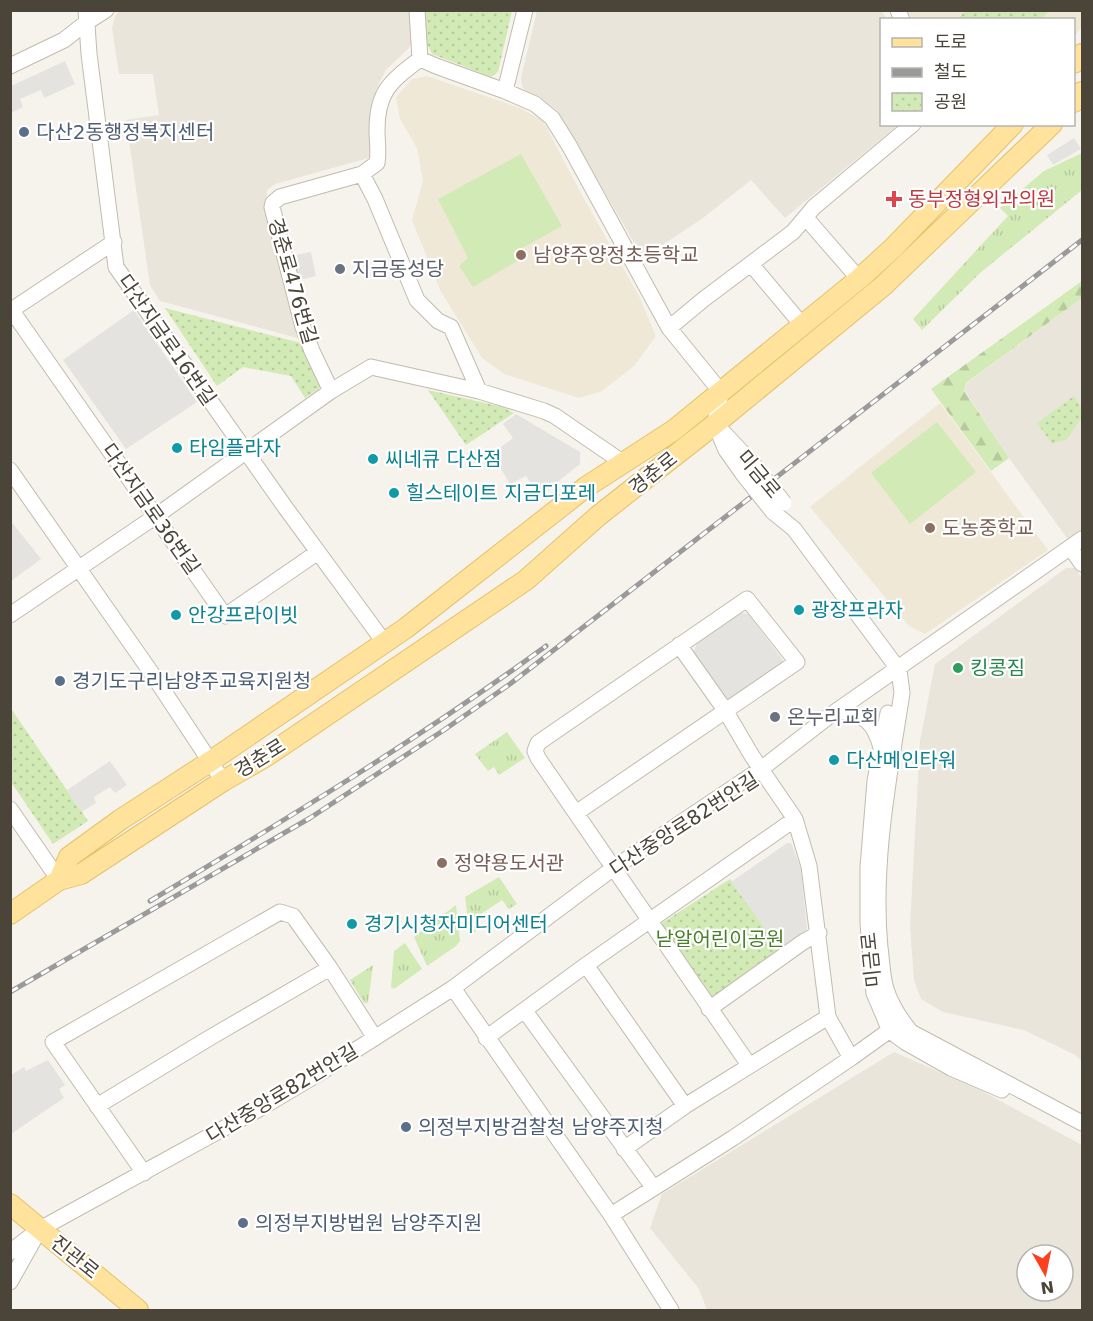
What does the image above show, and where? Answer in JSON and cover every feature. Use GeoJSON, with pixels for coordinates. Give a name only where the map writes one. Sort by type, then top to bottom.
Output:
{"type":"FeatureCollection","features":[{"type":"Feature","properties":{"kind":"main road","name":"경춘로"},"geometry":{"type":"LineString","coordinates":[[59,880],[69,857],[120,820],[406,628],[586,487],[674,430],[859,279],[893,248],[1011,126]]}},
{"type":"Feature","properties":{"kind":"main road","name":"경춘로"},"geometry":{"type":"LineString","coordinates":[[10,914],[59,880],[81,874],[223,781],[265,757],[526,580],[598,516],[715,424],[883,286],[1050,126]]}},
{"type":"Feature","properties":{"kind":"main road","name":"진관로"},"geometry":{"type":"LineString","coordinates":[[10,1204],[100,1276],[138,1311]]}},
{"type":"Feature","properties":{"kind":"street"},"geometry":{"type":"LineString","coordinates":[[10,66],[64,40],[86,16],[106,10]]}},
{"type":"Feature","properties":{"kind":"street"},"geometry":{"type":"LineString","coordinates":[[417,10],[420,58]]}},
{"type":"Feature","properties":{"kind":"street"},"geometry":{"type":"LineString","coordinates":[[505,91],[525,10]]}},
{"type":"Feature","properties":{"kind":"street","name":"다산지금로16번길"},"geometry":{"type":"LineString","coordinates":[[86,16],[116,267],[384,642]]}},
{"type":"Feature","properties":{"kind":"street"},"geometry":{"type":"LineString","coordinates":[[420,58],[435,66],[535,104],[552,118],[669,328],[721,392],[715,424]]}},
{"type":"Feature","properties":{"kind":"street"},"geometry":{"type":"LineString","coordinates":[[420,58],[399,74],[387,88],[379,103],[377,163],[362,174],[375,199],[417,300],[438,321],[451,327],[479,391]]}},
{"type":"Feature","properties":{"kind":"street"},"geometry":{"type":"LineString","coordinates":[[669,328],[793,232],[814,207],[911,126]]}},
{"type":"Feature","properties":{"kind":"street","name":"경춘로476번길"},"geometry":{"type":"LineString","coordinates":[[332,391],[303,327],[272,207],[280,197],[362,174]]}},
{"type":"Feature","properties":{"kind":"street"},"geometry":{"type":"LineString","coordinates":[[806,218],[859,279]]}},
{"type":"Feature","properties":{"kind":"street","name":"다산지금로36번길"},"geometry":{"type":"LineString","coordinates":[[114,242],[11,310],[225,616],[318,552]]}},
{"type":"Feature","properties":{"kind":"street"},"geometry":{"type":"LineString","coordinates":[[751,264],[803,326]]}},
{"type":"Feature","properties":{"kind":"street"},"geometry":{"type":"LineString","coordinates":[[10,615],[156,516],[332,391],[371,367],[479,391],[555,416],[622,462]]}},
{"type":"Feature","properties":{"kind":"street","name":"미금로"},"geometry":{"type":"LineString","coordinates":[[715,424],[726,450],[749,470],[899,670],[902,693],[879,853],[878,915],[885,987],[896,1026]]}},
{"type":"Feature","properties":{"kind":"street"},"geometry":{"type":"LineString","coordinates":[[10,470],[78,568]]}},
{"type":"Feature","properties":{"kind":"street"},"geometry":{"type":"LineString","coordinates":[[679,645],[725,710],[761,769],[838,710],[899,670],[1049,561],[1077,544],[1083,564]]}},
{"type":"Feature","properties":{"kind":"street","name":"경춘로"},"geometry":{"type":"LineString","coordinates":[[78,568],[223,781]]}},
{"type":"Feature","properties":{"kind":"street"},"geometry":{"type":"LineString","coordinates":[[576,813],[797,662],[747,599],[538,743],[535,751],[612,869],[749,1065]]}},
{"type":"Feature","properties":{"kind":"street","name":"미금로"},"geometry":{"type":"LineString","coordinates":[[899,670],[890,700],[881,747],[870,831],[868,923],[874,993],[896,1026],[1083,1123]]}},
{"type":"Feature","properties":{"kind":"street"},"geometry":{"type":"LineString","coordinates":[[838,710],[858,714],[867,720],[876,730],[881,747]]}},
{"type":"Feature","properties":{"kind":"street","name":"다산중앙로82번안길"},"geometry":{"type":"LineString","coordinates":[[10,1252],[40,1229],[259,1108],[453,988],[612,869],[761,769],[795,819],[809,866],[828,1017],[851,1058]]}},
{"type":"Feature","properties":{"kind":"street"},"geometry":{"type":"LineString","coordinates":[[10,809],[59,880]]}},
{"type":"Feature","properties":{"kind":"street"},"geometry":{"type":"LineString","coordinates":[[486,1038],[795,819]]}},
{"type":"Feature","properties":{"kind":"street"},"geometry":{"type":"LineString","coordinates":[[144,1173],[53,1042],[280,912],[293,916],[375,1038]]}},
{"type":"Feature","properties":{"kind":"street"},"geometry":{"type":"LineString","coordinates":[[709,1009],[819,933]]}},
{"type":"Feature","properties":{"kind":"street"},"geometry":{"type":"LineString","coordinates":[[586,965],[686,1106]]}},
{"type":"Feature","properties":{"kind":"street"},"geometry":{"type":"LineString","coordinates":[[97,1106],[330,968]]}},
{"type":"Feature","properties":{"kind":"street"},"geometry":{"type":"LineString","coordinates":[[453,988],[611,1215],[671,1311]]}},
{"type":"Feature","properties":{"kind":"street"},"geometry":{"type":"LineString","coordinates":[[525,1011],[653,1187]]}},
{"type":"Feature","properties":{"kind":"street"},"geometry":{"type":"LineString","coordinates":[[624,1149],[749,1065],[828,1017]]}},
{"type":"Feature","properties":{"kind":"street"},"geometry":{"type":"LineString","coordinates":[[611,1215],[733,1138],[896,1026],[905,1042],[951,1068],[990,1084],[1083,1134]]}},
{"type":"Feature","properties":{"kind":"street"},"geometry":{"type":"LineString","coordinates":[[10,1282],[40,1229]]}},
{"type":"Feature","properties":{"kind":"shaded area"},"geometry":{"type":"Polygon","coordinates":[[[120,11],[409,11],[413,40],[409,48],[386,70],[379,83],[374,99],[372,150],[369,158],[275,184],[267,190],[266,206],[301,339],[160,301],[150,285],[126,120],[159,115],[153,74],[119,74],[112,28],[116,14],[120,11]]]}},
{"type":"Feature","properties":{"kind":"shaded area"},"geometry":{"type":"Polygon","coordinates":[[[537,11],[881,11],[886,18],[880,18],[880,126],[897,126],[785,218],[751,180],[703,218],[643,258],[557,110],[539,96],[527,93],[522,86],[521,78],[537,11]]]}},
{"type":"Feature","properties":{"kind":"shaded area"},"geometry":{"type":"Polygon","coordinates":[[[908,11],[1082,11],[1082,27],[1075,36],[1075,18],[912,18],[908,11]]]}},
{"type":"Feature","properties":{"kind":"shaded area"},"geometry":{"type":"Polygon","coordinates":[[[65,61],[75,84],[44,98],[41,90],[20,99],[23,107],[11,113],[11,86],[65,61]]]}},
{"type":"Feature","properties":{"kind":"shaded area","name":"남양주양정초등학교"},"geometry":{"type":"Polygon","coordinates":[[[427,76],[520,108],[543,121],[639,296],[656,336],[634,366],[602,391],[579,398],[504,374],[482,358],[440,290],[412,220],[423,181],[417,148],[400,119],[396,97],[412,79],[427,76]]]}},
{"type":"Feature","properties":{"kind":"shaded area"},"geometry":{"type":"Polygon","coordinates":[[[1074,138],[1081,149],[1053,165],[1047,155],[1074,138]]]}},
{"type":"Feature","properties":{"kind":"shaded area"},"geometry":{"type":"Polygon","coordinates":[[[311,252],[316,276],[296,281],[290,256],[311,252]]]}},
{"type":"Feature","properties":{"kind":"shaded area"},"geometry":{"type":"Polygon","coordinates":[[[1082,298],[1082,538],[1072,545],[1009,458],[964,390],[967,383],[1082,298]]]}},
{"type":"Feature","properties":{"kind":"shaded area"},"geometry":{"type":"Polygon","coordinates":[[[134,310],[197,402],[126,449],[63,360],[134,310]]]}},
{"type":"Feature","properties":{"kind":"shaded area","name":"도농중학교"},"geometry":{"type":"Polygon","coordinates":[[[940,403],[1048,550],[925,634],[909,626],[810,507],[940,403]]]}},
{"type":"Feature","properties":{"kind":"shaded area"},"geometry":{"type":"Polygon","coordinates":[[[516,414],[580,452],[580,464],[540,496],[526,476],[510,484],[492,454],[513,438],[503,424],[516,414]]]}},
{"type":"Feature","properties":{"kind":"shaded area"},"geometry":{"type":"Polygon","coordinates":[[[11,521],[41,559],[10,581],[11,521]]]}},
{"type":"Feature","properties":{"kind":"shaded area"},"geometry":{"type":"Polygon","coordinates":[[[1066,568],[1075,568],[1082,578],[1082,1061],[1075,1055],[1024,1030],[943,1012],[921,999],[914,980],[910,927],[920,741],[935,664],[1066,568]]]}},
{"type":"Feature","properties":{"kind":"shaded area"},"geometry":{"type":"Polygon","coordinates":[[[740,613],[748,614],[783,660],[781,668],[731,700],[724,700],[693,653],[697,643],[740,613]]]}},
{"type":"Feature","properties":{"kind":"shaded area"},"geometry":{"type":"Polygon","coordinates":[[[110,761],[127,785],[115,793],[110,787],[94,797],[96,803],[82,812],[67,790],[110,761]]]}},
{"type":"Feature","properties":{"kind":"shaded area"},"geometry":{"type":"Polygon","coordinates":[[[787,843],[791,843],[801,869],[807,929],[779,948],[731,882],[787,843]]]}},
{"type":"Feature","properties":{"kind":"shaded area"},"geometry":{"type":"Polygon","coordinates":[[[894,1052],[980,1090],[1082,1145],[1082,1310],[707,1310],[699,1289],[650,1228],[662,1194],[894,1052]]]}},
{"type":"Feature","properties":{"kind":"shaded area"},"geometry":{"type":"Polygon","coordinates":[[[48,1060],[65,1085],[59,1089],[64,1098],[11,1134],[11,1075],[24,1067],[26,1071],[48,1060]]]}},
{"type":"Feature","properties":{"kind":"green space"},"geometry":{"type":"Polygon","coordinates":[[[965,10],[1049,11],[1042,18],[959,18],[965,10]]]}},
{"type":"Feature","properties":{"kind":"green space"},"geometry":{"type":"Polygon","coordinates":[[[423,11],[512,11],[498,72],[491,77],[432,54],[427,44],[423,11]]]}},
{"type":"Feature","properties":{"kind":"green space"},"geometry":{"type":"Polygon","coordinates":[[[1082,153],[1082,190],[980,273],[922,330],[913,319],[1008,216],[1000,208],[1044,171],[1082,153]]]}},
{"type":"Feature","properties":{"kind":"green space"},"geometry":{"type":"Polygon","coordinates":[[[521,154],[562,226],[513,253],[517,261],[473,287],[459,266],[468,258],[438,199],[521,154]]]}},
{"type":"Feature","properties":{"kind":"green space"},"geometry":{"type":"Polygon","coordinates":[[[1082,281],[1082,298],[966,383],[964,391],[1009,458],[991,471],[931,389],[1082,281]]]}},
{"type":"Feature","properties":{"kind":"green space"},"geometry":{"type":"Polygon","coordinates":[[[165,308],[305,344],[322,380],[320,388],[305,398],[291,376],[243,367],[217,386],[165,308]]]}},
{"type":"Feature","properties":{"kind":"green space"},"geometry":{"type":"Polygon","coordinates":[[[428,390],[503,407],[514,413],[466,445],[428,390]]]}},
{"type":"Feature","properties":{"kind":"green space"},"geometry":{"type":"Polygon","coordinates":[[[1074,396],[1082,409],[1082,417],[1067,439],[1052,444],[1037,423],[1074,396]]]}},
{"type":"Feature","properties":{"kind":"green space"},"geometry":{"type":"Polygon","coordinates":[[[937,422],[976,472],[910,524],[871,473],[937,422]]]}},
{"type":"Feature","properties":{"kind":"green space"},"geometry":{"type":"Polygon","coordinates":[[[10,707],[88,821],[53,844],[11,782],[10,707]]]}},
{"type":"Feature","properties":{"kind":"green space"},"geometry":{"type":"Polygon","coordinates":[[[507,732],[525,758],[499,775],[494,767],[488,771],[475,754],[507,732]]]}},
{"type":"Feature","properties":{"kind":"green space"},"geometry":{"type":"Polygon","coordinates":[[[499,877],[517,904],[509,909],[502,900],[472,920],[476,931],[470,936],[465,897],[499,877]]]}},
{"type":"Feature","properties":{"kind":"green space","name":"낟알어린이공원"},"geometry":{"type":"Polygon","coordinates":[[[730,879],[781,950],[715,997],[707,996],[661,929],[662,923],[730,879]]]}},
{"type":"Feature","properties":{"kind":"green space"},"geometry":{"type":"Polygon","coordinates":[[[456,905],[460,941],[427,966],[414,937],[456,905]]]}},
{"type":"Feature","properties":{"kind":"green space"},"geometry":{"type":"Polygon","coordinates":[[[405,943],[422,969],[394,989],[391,987],[394,951],[405,943]]]}},
{"type":"Feature","properties":{"kind":"green space"},"geometry":{"type":"Polygon","coordinates":[[[373,965],[368,1003],[364,1003],[350,980],[373,965]]]}},
{"type":"Feature","properties":{"kind":"railway"},"geometry":{"type":"LineString","coordinates":[[10,992],[310,818],[510,684],[1082,240]]}},
{"type":"Feature","properties":{"kind":"railway"},"geometry":{"type":"LineString","coordinates":[[150,901],[301,809],[450,714],[546,646]]}},
{"type":"Feature","properties":{"kind":"place","name":"다산2동행정복지센터"},"geometry":{"type":"Point","coordinates":[24,132]}},
{"type":"Feature","properties":{"kind":"place","name":"동부정형외과의원"},"geometry":{"type":"Point","coordinates":[894,199]}},
{"type":"Feature","properties":{"kind":"place","name":"남양주양정초등학교"},"geometry":{"type":"Point","coordinates":[521,255]}},
{"type":"Feature","properties":{"kind":"place","name":"지금동성당"},"geometry":{"type":"Point","coordinates":[340,269]}},
{"type":"Feature","properties":{"kind":"place","name":"타임플라자"},"geometry":{"type":"Point","coordinates":[177,448]}},
{"type":"Feature","properties":{"kind":"place","name":"씨네큐 다산점"},"geometry":{"type":"Point","coordinates":[373,459]}},
{"type":"Feature","properties":{"kind":"place","name":"힐스테이트 지금디포레"},"geometry":{"type":"Point","coordinates":[394,493]}},
{"type":"Feature","properties":{"kind":"place","name":"도농중학교"},"geometry":{"type":"Point","coordinates":[930,528]}},
{"type":"Feature","properties":{"kind":"place","name":"광장프라자"},"geometry":{"type":"Point","coordinates":[799,610]}},
{"type":"Feature","properties":{"kind":"place","name":"안강프라이빗"},"geometry":{"type":"Point","coordinates":[176,615]}},
{"type":"Feature","properties":{"kind":"place","name":"킹콩짐"},"geometry":{"type":"Point","coordinates":[958,668]}},
{"type":"Feature","properties":{"kind":"place","name":"경기도구리남양주교육지원청"},"geometry":{"type":"Point","coordinates":[60,681]}},
{"type":"Feature","properties":{"kind":"place","name":"온누리교회"},"geometry":{"type":"Point","coordinates":[775,717]}},
{"type":"Feature","properties":{"kind":"place","name":"다산메인타워"},"geometry":{"type":"Point","coordinates":[834,760]}},
{"type":"Feature","properties":{"kind":"place","name":"정약용도서관"},"geometry":{"type":"Point","coordinates":[442,863]}},
{"type":"Feature","properties":{"kind":"place","name":"경기시청자미디어센터"},"geometry":{"type":"Point","coordinates":[352,924]}},
{"type":"Feature","properties":{"kind":"place","name":"의정부지방검찰청 남양주지청"},"geometry":{"type":"Point","coordinates":[406,1127]}},
{"type":"Feature","properties":{"kind":"place","name":"의정부지방법원 남양주지원"},"geometry":{"type":"Point","coordinates":[243,1223]}}]}
